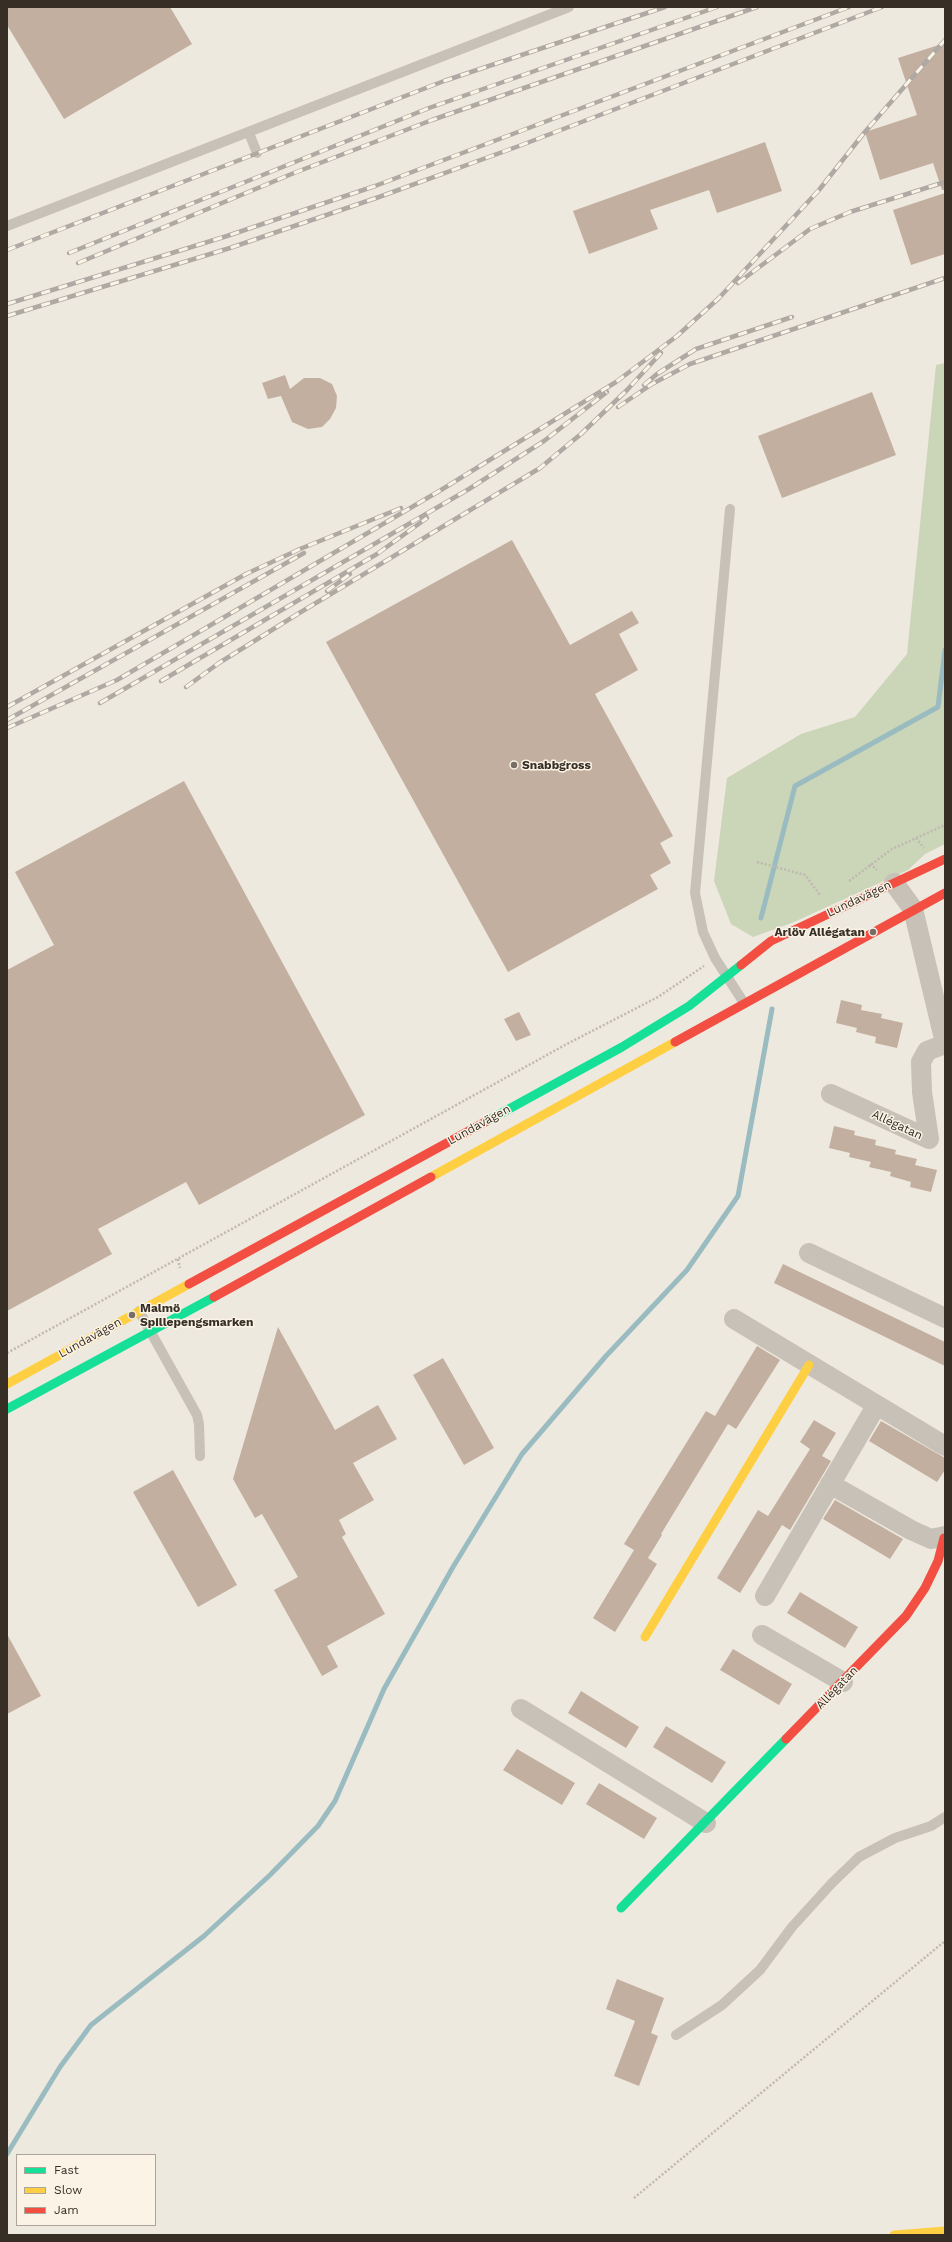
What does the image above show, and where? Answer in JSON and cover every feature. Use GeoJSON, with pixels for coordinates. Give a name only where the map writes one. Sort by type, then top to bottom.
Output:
{"type":"FeatureCollection","features":[{"type":"Feature","properties":{"kind":"main road","name":"Lundavägen"},"geometry":{"type":"LineString","coordinates":[[7,1384],[622,1047],[689,1006],[770,941],[945,859]]}},
{"type":"Feature","properties":{"kind":"main road","name":"Lundavägen"},"geometry":{"type":"LineString","coordinates":[[7,1409],[150,1332],[945,893]]}},
{"type":"Feature","properties":{"kind":"main road"},"geometry":{"type":"LineString","coordinates":[[645,1637],[809,1365]]}},
{"type":"Feature","properties":{"kind":"main road","name":"Allégatan"},"geometry":{"type":"LineString","coordinates":[[621,1908],[706,1823],[906,1616],[925,1588],[938,1561],[944,1537]]}},
{"type":"Feature","properties":{"kind":"main road"},"geometry":{"type":"LineString","coordinates":[[894,2235],[945,2231]]}},
{"type":"Feature","properties":{"kind":"street","name":"Allégatan"},"geometry":{"type":"LineString","coordinates":[[831,1094],[929,1139],[922,1092],[920,1062],[927,1051],[945,1043],[913,910],[894,883]]}},
{"type":"Feature","properties":{"kind":"street"},"geometry":{"type":"LineString","coordinates":[[809,1254],[945,1318]]}},
{"type":"Feature","properties":{"kind":"street"},"geometry":{"type":"LineString","coordinates":[[734,1320],[945,1446]]}},
{"type":"Feature","properties":{"kind":"street"},"geometry":{"type":"LineString","coordinates":[[765,1596],[876,1406]]}},
{"type":"Feature","properties":{"kind":"street","name":"Allégatan"},"geometry":{"type":"LineString","coordinates":[[830,1484],[911,1530],[931,1539],[944,1537]]}},
{"type":"Feature","properties":{"kind":"street"},"geometry":{"type":"LineString","coordinates":[[762,1634],[843,1682]]}},
{"type":"Feature","properties":{"kind":"street"},"geometry":{"type":"LineString","coordinates":[[521,1710],[706,1823]]}},
{"type":"Feature","properties":{"kind":"lane"},"geometry":{"type":"LineString","coordinates":[[7,226],[249,133],[569,7]]}},
{"type":"Feature","properties":{"kind":"lane"},"geometry":{"type":"LineString","coordinates":[[249,133],[257,153]]}},
{"type":"Feature","properties":{"kind":"lane"},"geometry":{"type":"LineString","coordinates":[[730,509],[695,893],[703,932],[715,958],[744,1003]]}},
{"type":"Feature","properties":{"kind":"lane"},"geometry":{"type":"LineString","coordinates":[[138,1311],[197,1415],[199,1424],[200,1456]]}},
{"type":"Feature","properties":{"kind":"lane"},"geometry":{"type":"LineString","coordinates":[[676,2036],[722,2005],[760,1970],[792,1927],[832,1883],[859,1857],[895,1838],[931,1826],[945,1817]]}},
{"type":"Feature","properties":{"kind":"path"},"geometry":{"type":"LineString","coordinates":[[846,882],[892,849],[945,825]]}},
{"type":"Feature","properties":{"kind":"path"},"geometry":{"type":"LineString","coordinates":[[916,838],[926,851]]}},
{"type":"Feature","properties":{"kind":"path"},"geometry":{"type":"LineString","coordinates":[[757,862],[794,870],[805,875],[820,895]]}},
{"type":"Feature","properties":{"kind":"path"},"geometry":{"type":"LineString","coordinates":[[813,898],[826,892]]}},
{"type":"Feature","properties":{"kind":"path"},"geometry":{"type":"LineString","coordinates":[[7,1353],[565,1045],[658,996],[715,958]]}},
{"type":"Feature","properties":{"kind":"path"},"geometry":{"type":"LineString","coordinates":[[634,2198],[945,1941]]}},
{"type":"Feature","properties":{"kind":"green space"},"geometry":{"type":"Polygon","coordinates":[[[945,363],[945,844],[925,854],[908,870],[794,922],[753,937],[731,924],[714,881],[727,778],[801,734],[855,717],[907,654],[936,365],[945,363]]]}},
{"type":"Feature","properties":{"kind":"building"},"geometry":{"type":"Polygon","coordinates":[[[7,7],[170,7],[192,44],[64,119],[7,25],[7,7]]]}},
{"type":"Feature","properties":{"kind":"building"},"geometry":{"type":"Polygon","coordinates":[[[945,43],[945,190],[942,190],[933,163],[880,180],[865,132],[917,115],[898,58],[945,43]]]}},
{"type":"Feature","properties":{"kind":"building"},"geometry":{"type":"Polygon","coordinates":[[[765,142],[782,191],[717,213],[709,190],[650,210],[658,229],[589,254],[573,211],[765,142]]]}},
{"type":"Feature","properties":{"kind":"building"},"geometry":{"type":"Polygon","coordinates":[[[945,193],[945,254],[911,265],[893,210],[945,193]]]}},
{"type":"Feature","properties":{"kind":"building"},"geometry":{"type":"Polygon","coordinates":[[[285,375],[290,389],[304,378],[320,378],[332,384],[337,396],[336,408],[330,419],[322,427],[308,429],[292,422],[281,396],[268,399],[262,383],[285,375]]]}},
{"type":"Feature","properties":{"kind":"building"},"geometry":{"type":"Polygon","coordinates":[[[872,392],[896,455],[782,498],[758,436],[872,392]]]}},
{"type":"Feature","properties":{"kind":"building","name":"Snabbgross"},"geometry":{"type":"Polygon","coordinates":[[[512,540],[570,645],[632,611],[639,623],[619,634],[638,670],[595,694],[673,836],[660,843],[671,863],[650,875],[658,889],[508,972],[326,642],[512,540]]]}},
{"type":"Feature","properties":{"kind":"building"},"geometry":{"type":"Polygon","coordinates":[[[184,781],[365,1115],[199,1205],[186,1182],[98,1229],[112,1254],[7,1311],[7,970],[54,945],[15,872],[184,781]]]}},
{"type":"Feature","properties":{"kind":"building"},"geometry":{"type":"Polygon","coordinates":[[[841,1000],[862,1005],[861,1010],[882,1014],[881,1018],[903,1023],[897,1048],[875,1043],[876,1037],[856,1032],[857,1028],[836,1023],[841,1000]]]}},
{"type":"Feature","properties":{"kind":"building"},"geometry":{"type":"Polygon","coordinates":[[[519,1012],[531,1035],[516,1041],[504,1019],[519,1012]]]}},
{"type":"Feature","properties":{"kind":"building"},"geometry":{"type":"Polygon","coordinates":[[[834,1126],[855,1131],[854,1135],[876,1140],[875,1145],[896,1150],[895,1154],[917,1159],[915,1165],[937,1170],[931,1192],[910,1187],[911,1182],[890,1176],[891,1172],[869,1167],[871,1162],[849,1157],[850,1153],[829,1148],[834,1126]]]}},
{"type":"Feature","properties":{"kind":"building"},"geometry":{"type":"Polygon","coordinates":[[[783,1264],[945,1342],[945,1366],[774,1283],[783,1264]]]}},
{"type":"Feature","properties":{"kind":"building"},"geometry":{"type":"Polygon","coordinates":[[[278,1327],[335,1430],[378,1405],[397,1439],[353,1463],[374,1500],[339,1520],[346,1534],[342,1537],[385,1614],[327,1646],[338,1667],[322,1676],[274,1590],[298,1577],[262,1514],[255,1518],[233,1479],[278,1327]]]}},
{"type":"Feature","properties":{"kind":"building"},"geometry":{"type":"Polygon","coordinates":[[[757,1346],[780,1360],[736,1429],[728,1424],[661,1534],[662,1535],[648,1558],[657,1564],[615,1632],[593,1618],[634,1550],[624,1544],[706,1411],[715,1416],[757,1346]]]}},
{"type":"Feature","properties":{"kind":"building"},"geometry":{"type":"Polygon","coordinates":[[[443,1358],[494,1448],[464,1465],[413,1375],[443,1358]]]}},
{"type":"Feature","properties":{"kind":"building"},"geometry":{"type":"Polygon","coordinates":[[[814,1420],[836,1433],[822,1456],[831,1461],[790,1530],[782,1525],[740,1593],[717,1578],[758,1510],[768,1516],[810,1449],[800,1442],[814,1420]]]}},
{"type":"Feature","properties":{"kind":"building"},"geometry":{"type":"Polygon","coordinates":[[[881,1421],[945,1458],[945,1470],[937,1482],[869,1441],[881,1421]]]}},
{"type":"Feature","properties":{"kind":"building"},"geometry":{"type":"Polygon","coordinates":[[[173,1470],[237,1585],[198,1607],[133,1492],[173,1470]]]}},
{"type":"Feature","properties":{"kind":"building"},"geometry":{"type":"Polygon","coordinates":[[[835,1500],[903,1539],[890,1559],[823,1519],[835,1500]]]}},
{"type":"Feature","properties":{"kind":"building"},"geometry":{"type":"Polygon","coordinates":[[[800,1592],[858,1627],[845,1648],[787,1613],[800,1592]]]}},
{"type":"Feature","properties":{"kind":"building"},"geometry":{"type":"Polygon","coordinates":[[[7,1634],[41,1696],[7,1714],[7,1634]]]}},
{"type":"Feature","properties":{"kind":"building"},"geometry":{"type":"Polygon","coordinates":[[[733,1649],[792,1684],[779,1705],[720,1670],[733,1649]]]}},
{"type":"Feature","properties":{"kind":"building"},"geometry":{"type":"Polygon","coordinates":[[[581,1691],[639,1727],[626,1748],[568,1713],[581,1691]]]}},
{"type":"Feature","properties":{"kind":"building"},"geometry":{"type":"Polygon","coordinates":[[[666,1726],[726,1762],[712,1783],[653,1747],[666,1726]]]}},
{"type":"Feature","properties":{"kind":"building"},"geometry":{"type":"Polygon","coordinates":[[[517,1749],[575,1783],[562,1805],[503,1770],[517,1749]]]}},
{"type":"Feature","properties":{"kind":"building"},"geometry":{"type":"Polygon","coordinates":[[[599,1783],[657,1818],[644,1839],[586,1804],[599,1783]]]}},
{"type":"Feature","properties":{"kind":"building"},"geometry":{"type":"Polygon","coordinates":[[[617,1979],[664,1998],[651,2033],[658,2036],[639,2086],[614,2076],[635,2021],[606,2009],[617,1979]]]}},
{"type":"Feature","properties":{"kind":"waterway"},"geometry":{"type":"LineString","coordinates":[[761,918],[795,786],[938,707],[945,650]]}},
{"type":"Feature","properties":{"kind":"waterway"},"geometry":{"type":"LineString","coordinates":[[7,2154],[60,2067],[91,2025],[204,1936],[270,1875],[318,1826],[335,1801],[384,1689],[453,1567],[522,1454],[606,1356],[687,1270],[738,1196],[772,1009]]}},
{"type":"Feature","properties":{"kind":"railway"},"geometry":{"type":"LineString","coordinates":[[7,250],[444,81],[665,7]]}},
{"type":"Feature","properties":{"kind":"railway"},"geometry":{"type":"LineString","coordinates":[[69,253],[429,108],[717,7]]}},
{"type":"Feature","properties":{"kind":"railway"},"geometry":{"type":"LineString","coordinates":[[78,263],[294,173],[432,120],[757,7]]}},
{"type":"Feature","properties":{"kind":"railway"},"geometry":{"type":"LineString","coordinates":[[7,304],[227,236],[375,186],[849,7]]}},
{"type":"Feature","properties":{"kind":"railway"},"geometry":{"type":"LineString","coordinates":[[7,316],[230,248],[379,197],[519,146],[882,7]]}},
{"type":"Feature","properties":{"kind":"railway"},"geometry":{"type":"LineString","coordinates":[[7,728],[117,680],[441,490],[616,382],[677,336],[719,298],[819,190],[864,133],[945,40]]}},
{"type":"Feature","properties":{"kind":"railway"},"geometry":{"type":"LineString","coordinates":[[738,283],[810,229],[850,212],[945,182]]}},
{"type":"Feature","properties":{"kind":"railway"},"geometry":{"type":"LineString","coordinates":[[618,407],[652,384],[690,364],[945,278]]}},
{"type":"Feature","properties":{"kind":"railway"},"geometry":{"type":"LineString","coordinates":[[644,385],[657,374],[696,349],[792,317]]}},
{"type":"Feature","properties":{"kind":"railway"},"geometry":{"type":"LineString","coordinates":[[291,618],[540,468],[581,434],[627,390],[661,353]]}},
{"type":"Feature","properties":{"kind":"railway"},"geometry":{"type":"LineString","coordinates":[[100,703],[469,489],[544,441],[607,392]]}},
{"type":"Feature","properties":{"kind":"railway"},"geometry":{"type":"LineString","coordinates":[[7,707],[246,574],[300,549],[401,508]]}},
{"type":"Feature","properties":{"kind":"railway"},"geometry":{"type":"LineString","coordinates":[[161,681],[377,554],[427,518]]}},
{"type":"Feature","properties":{"kind":"railway"},"geometry":{"type":"LineString","coordinates":[[7,720],[304,553]]}},
{"type":"Feature","properties":{"kind":"railway"},"geometry":{"type":"LineString","coordinates":[[327,591],[350,574]]}},
{"type":"Feature","properties":{"kind":"railway"},"geometry":{"type":"LineString","coordinates":[[186,687],[219,663],[296,615]]}},
{"type":"Feature","properties":{"kind":"traffic: fast"},"geometry":{"type":"LineString","coordinates":[[487,1121],[622,1047],[689,1006],[741,965]]}},
{"type":"Feature","properties":{"kind":"traffic: fast"},"geometry":{"type":"LineString","coordinates":[[7,1409],[214,1297]]}},
{"type":"Feature","properties":{"kind":"traffic: fast"},"geometry":{"type":"LineString","coordinates":[[621,1908],[786,1739]]}},
{"type":"Feature","properties":{"kind":"traffic: slow"},"geometry":{"type":"LineString","coordinates":[[431,1177],[675,1042]]}},
{"type":"Feature","properties":{"kind":"traffic: slow"},"geometry":{"type":"LineString","coordinates":[[7,1384],[189,1284]]}},
{"type":"Feature","properties":{"kind":"traffic: slow"},"geometry":{"type":"LineString","coordinates":[[645,1637],[809,1365]]}},
{"type":"Feature","properties":{"kind":"traffic: slow"},"geometry":{"type":"LineString","coordinates":[[894,2235],[945,2231]]}},
{"type":"Feature","properties":{"kind":"traffic: jam"},"geometry":{"type":"LineString","coordinates":[[741,965],[771,941],[945,859]]}},
{"type":"Feature","properties":{"kind":"traffic: jam"},"geometry":{"type":"LineString","coordinates":[[675,1042],[945,893]]}},
{"type":"Feature","properties":{"kind":"traffic: jam"},"geometry":{"type":"LineString","coordinates":[[189,1284],[487,1121]]}},
{"type":"Feature","properties":{"kind":"traffic: jam"},"geometry":{"type":"LineString","coordinates":[[214,1297],[431,1177]]}},
{"type":"Feature","properties":{"kind":"traffic: jam"},"geometry":{"type":"LineString","coordinates":[[786,1739],[906,1616],[925,1588],[938,1561],[944,1538]]}},
{"type":"Feature","properties":{"kind":"place","name":"Snabbgross"},"geometry":{"type":"Point","coordinates":[514,765]}},
{"type":"Feature","properties":{"kind":"place","name":"Arlöv Allégatan"},"geometry":{"type":"Point","coordinates":[873,932]}},
{"type":"Feature","properties":{"kind":"place","name":"Malmö Spillepengsmarken"},"geometry":{"type":"Point","coordinates":[132,1315]}}]}
